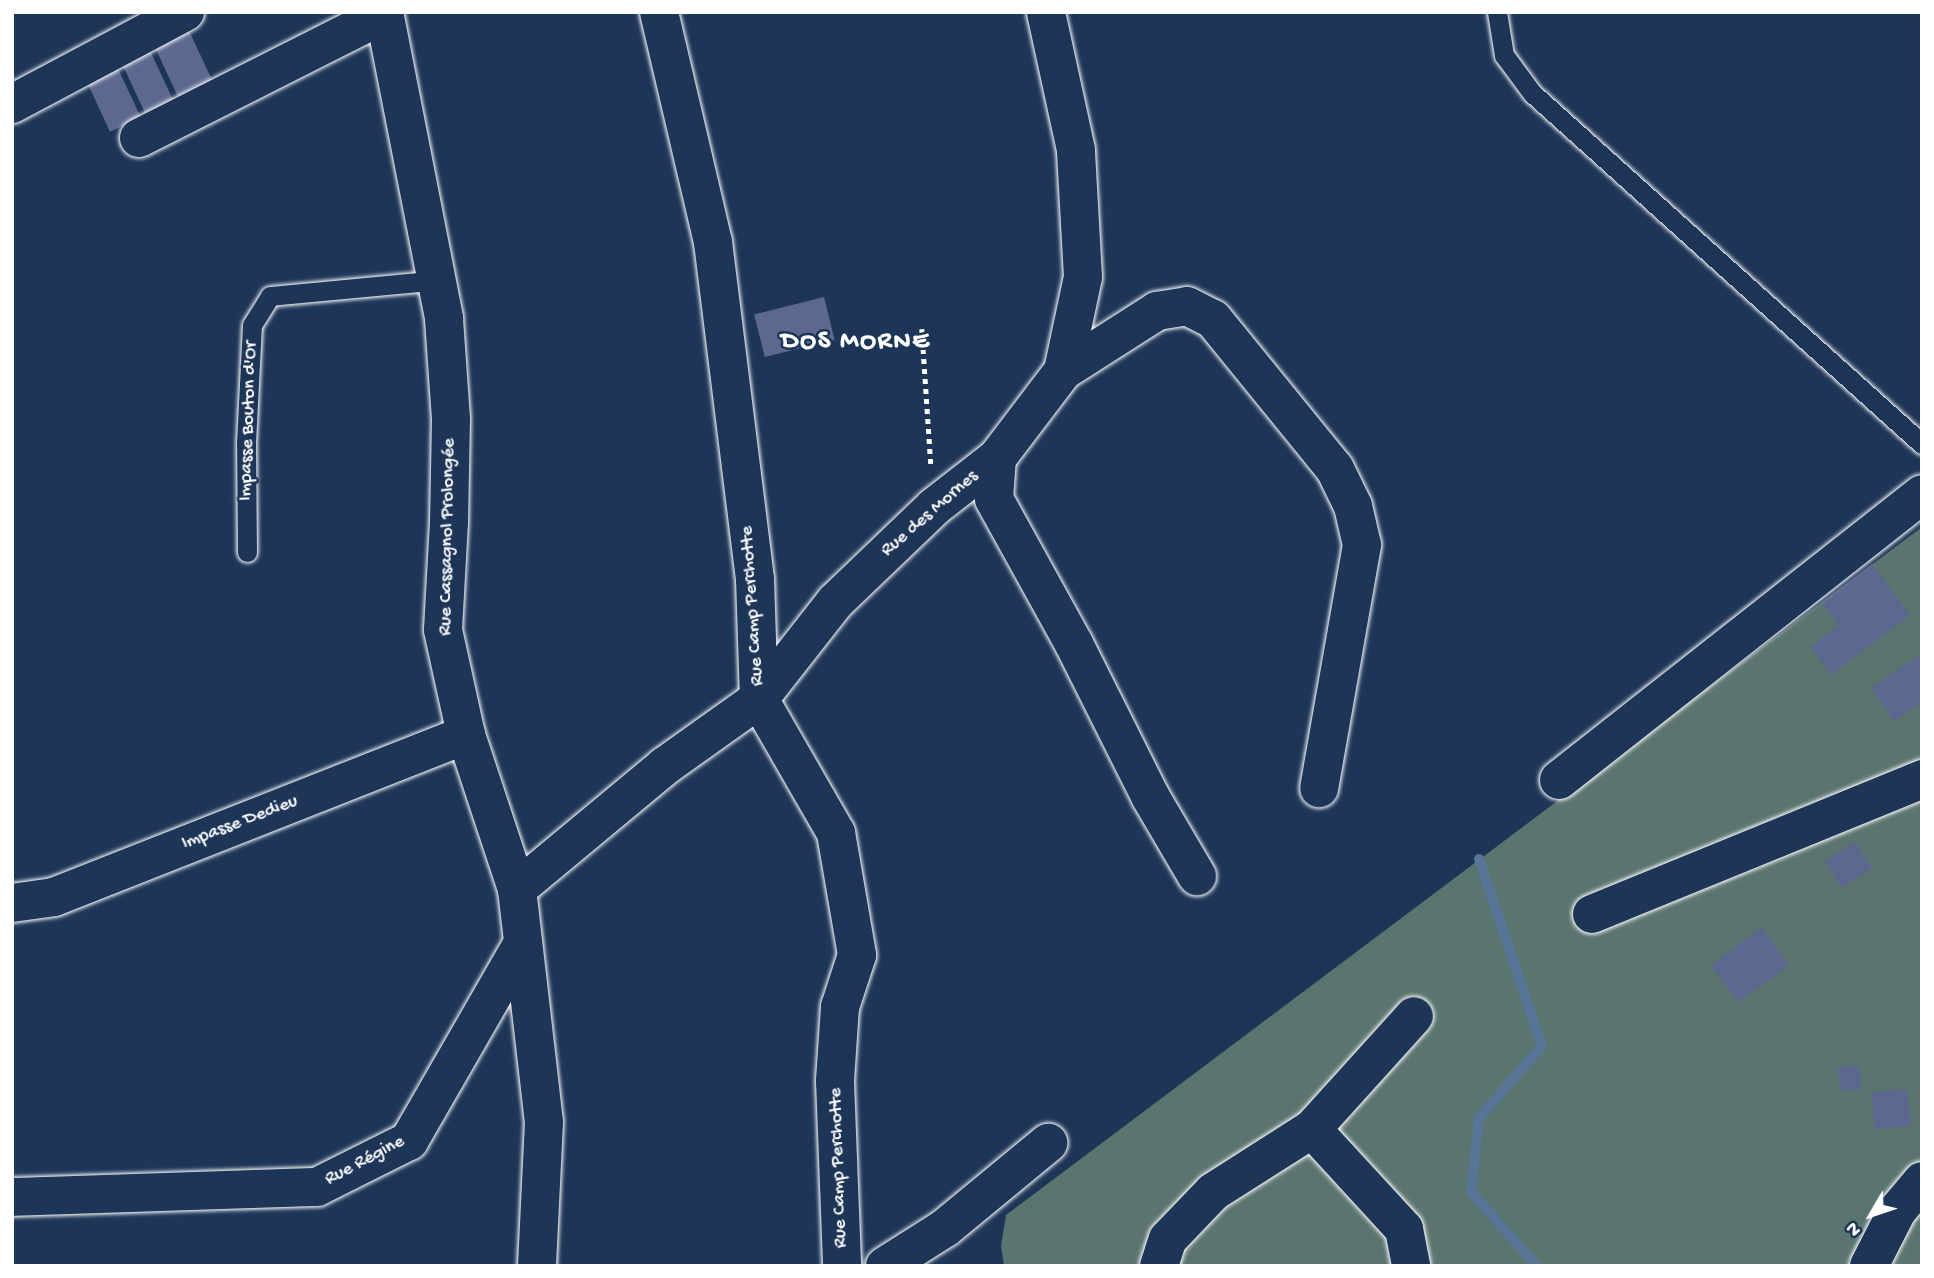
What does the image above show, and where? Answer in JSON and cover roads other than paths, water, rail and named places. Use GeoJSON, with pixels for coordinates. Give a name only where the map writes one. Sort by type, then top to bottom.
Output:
{"type":"FeatureCollection","features":[{"type":"Feature","properties":{"kind":"street"},"geometry":{"type":"LineString","coordinates":[[12,104],[185,12]]}},
{"type":"Feature","properties":{"kind":"street","name":"Rue Camp Perchotte"},"geometry":{"type":"LineString","coordinates":[[659,12],[713,242],[755,579],[759,699],[836,833],[857,955],[840,1007],[835,1081],[842,1266]]}},
{"type":"Feature","properties":{"kind":"street","name":"Rue des Mornes"},"geometry":{"type":"LineString","coordinates":[[517,889],[665,766],[759,699],[835,602],[934,507],[997,458],[1063,372],[1083,277],[1076,150],[1046,12]]}},
{"type":"Feature","properties":{"kind":"street"},"geometry":{"type":"LineString","coordinates":[[139,138],[384,13]]}},
{"type":"Feature","properties":{"kind":"street","name":"Rue Cassagnol Prolongée"},"geometry":{"type":"LineString","coordinates":[[384,13],[444,318],[451,419],[443,630],[466,735],[517,889],[544,1122],[537,1266]]}},
{"type":"Feature","properties":{"kind":"street"},"geometry":{"type":"LineString","coordinates":[[1063,372],[1157,311],[1187,306],[1213,319],[1335,469],[1353,506],[1362,545],[1319,788]]}},
{"type":"Feature","properties":{"kind":"street"},"geometry":{"type":"LineString","coordinates":[[997,458],[993,499],[1074,644],[1150,796],[1197,876]]}},
{"type":"Feature","properties":{"kind":"street"},"geometry":{"type":"LineString","coordinates":[[1559,780],[1922,494]]}},
{"type":"Feature","properties":{"kind":"street","name":"Impasse Dedieu"},"geometry":{"type":"LineString","coordinates":[[12,904],[54,897],[466,735]]}},
{"type":"Feature","properties":{"kind":"street"},"geometry":{"type":"LineString","coordinates":[[1592,914],[1922,779]]}},
{"type":"Feature","properties":{"kind":"street","name":"Rue Régine"},"geometry":{"type":"LineString","coordinates":[[12,1197],[317,1187],[410,1141],[523,943]]}},
{"type":"Feature","properties":{"kind":"street"},"geometry":{"type":"LineString","coordinates":[[1159,1266],[1168,1238],[1213,1192],[1312,1129],[1414,1016]]}},
{"type":"Feature","properties":{"kind":"street"},"geometry":{"type":"LineString","coordinates":[[1312,1129],[1405,1229],[1411,1266]]}},
{"type":"Feature","properties":{"kind":"street"},"geometry":{"type":"LineString","coordinates":[[885,1266],[945,1228],[1048,1143]]}},
{"type":"Feature","properties":{"kind":"street"},"geometry":{"type":"LineString","coordinates":[[1869,1266],[1897,1211],[1922,1181]]}},
{"type":"Feature","properties":{"kind":"lane"},"geometry":{"type":"LineString","coordinates":[[1497,12],[1504,55],[1532,93],[1922,444]]}},
{"type":"Feature","properties":{"kind":"lane","name":"Impasse Bouton d'Or"},"geometry":{"type":"LineString","coordinates":[[247,552],[246,443],[253,324],[270,296],[438,280]]}},
{"type":"Feature","properties":{"kind":"waterway"},"geometry":{"type":"LineString","coordinates":[[1479,859],[1542,1046],[1479,1118],[1471,1192],[1537,1266]]}},
{"type":"Feature","properties":{"kind":"district","name":"DOS MORNE"},"geometry":{"type":"Point","coordinates":[856,343]}}]}
